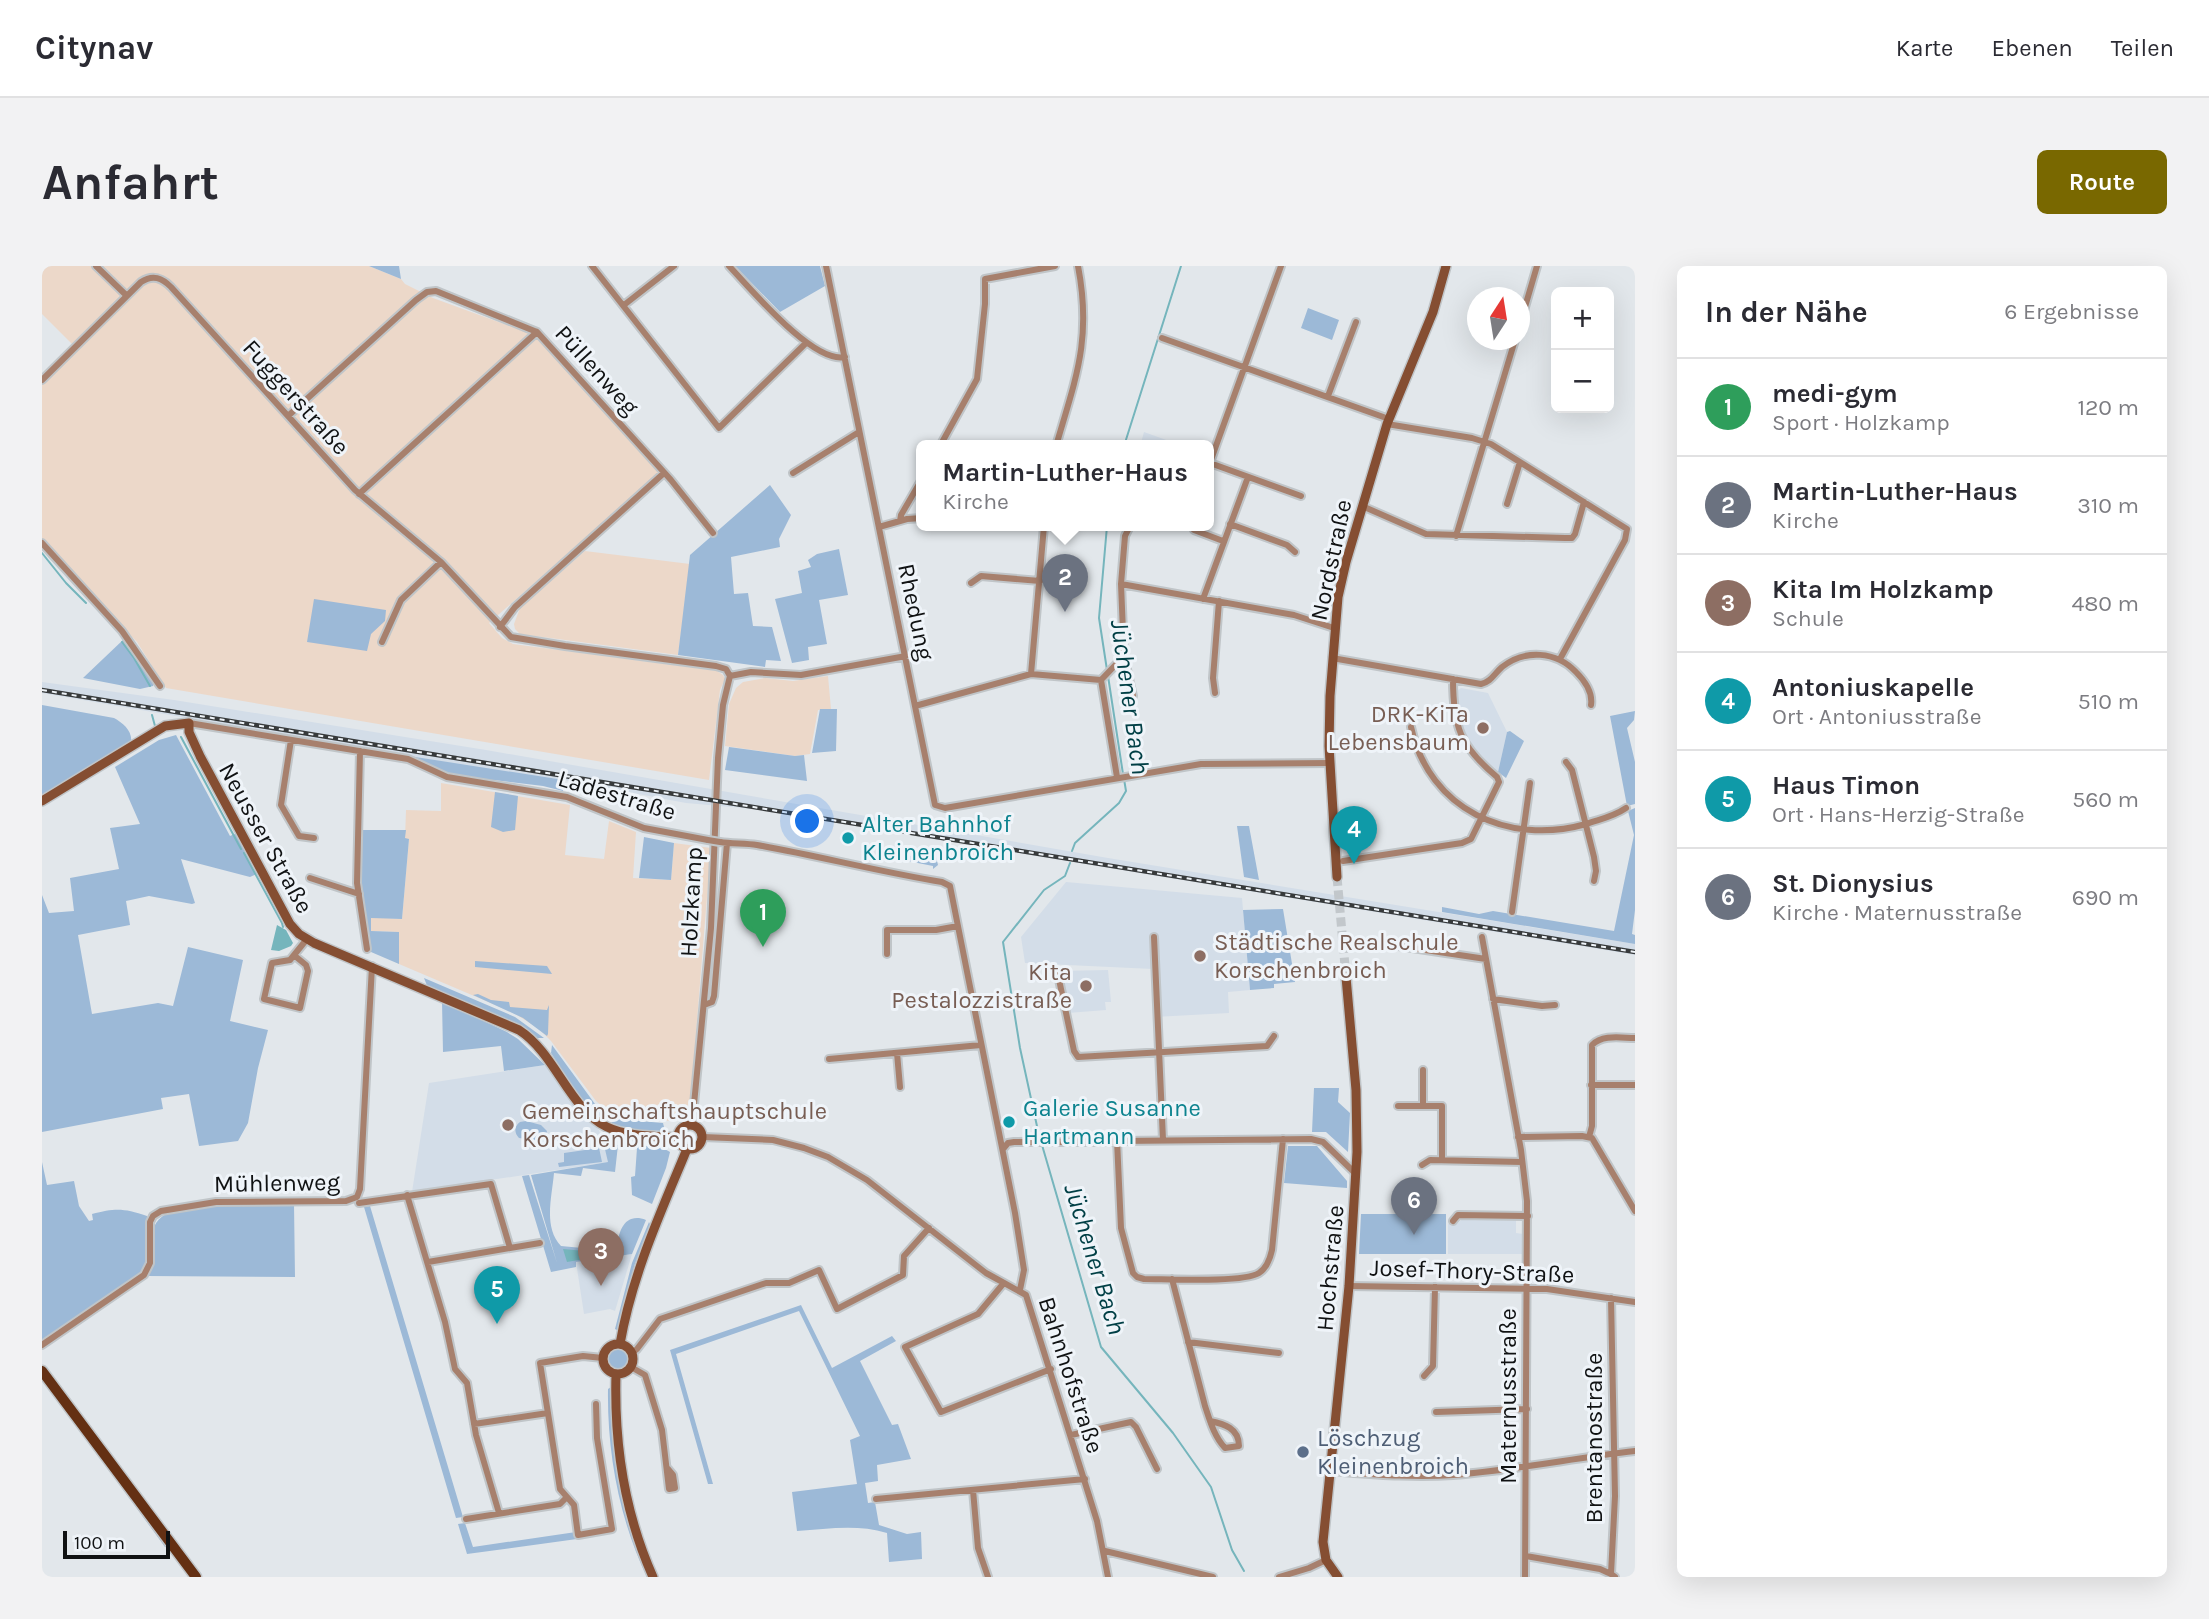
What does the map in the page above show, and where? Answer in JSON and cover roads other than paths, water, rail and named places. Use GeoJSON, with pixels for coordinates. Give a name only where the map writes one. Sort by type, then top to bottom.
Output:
{"type":"FeatureCollection","features":[{"type":"Feature","properties":{"kind":"main road"},"geometry":{"type":"LineString","coordinates":[[42,1371],[195,1577]]}},
{"type":"Feature","properties":{"kind":"street"},"geometry":{"type":"LineString","coordinates":[[96,266],[125,296]]}},
{"type":"Feature","properties":{"kind":"street"},"geometry":{"type":"LineString","coordinates":[[592,266],[719,428],[805,344]]}},
{"type":"Feature","properties":{"kind":"street"},"geometry":{"type":"LineString","coordinates":[[624,305],[674,266]]}},
{"type":"Feature","properties":{"kind":"street"},"geometry":{"type":"LineString","coordinates":[[729,266],[805,344],[832,357],[845,357]]}},
{"type":"Feature","properties":{"kind":"street","name":"Rhedung"},"geometry":{"type":"LineString","coordinates":[[826,266],[934,800],[938,807],[945,808],[1119,777]]}},
{"type":"Feature","properties":{"kind":"street"},"geometry":{"type":"LineString","coordinates":[[943,440],[977,379],[985,279],[1055,266]]}},
{"type":"Feature","properties":{"kind":"street"},"geometry":{"type":"LineString","coordinates":[[1058,440],[1078,374],[1083,339],[1084,303],[1078,266]]}},
{"type":"Feature","properties":{"kind":"street"},"geometry":{"type":"LineString","coordinates":[[1214,452],[1281,266]]}},
{"type":"Feature","properties":{"kind":"street","name":"Nordstraße"},"geometry":{"type":"LineString","coordinates":[[1336,877],[1329,763],[1332,658],[1341,579],[1388,422],[1433,312],[1446,266]]}},
{"type":"Feature","properties":{"kind":"street"},"geometry":{"type":"LineString","coordinates":[[1530,290],[1537,266]]}},
{"type":"Feature","properties":{"kind":"street","name":"Fuggerstraße"},"geometry":{"type":"LineString","coordinates":[[42,380],[125,296],[148,278],[163,280],[359,494],[441,562]]}},
{"type":"Feature","properties":{"kind":"street","name":"Püllenweg"},"geometry":{"type":"LineString","coordinates":[[288,416],[427,292],[439,292],[537,332],[664,472],[713,533]]}},
{"type":"Feature","properties":{"kind":"street"},"geometry":{"type":"LineString","coordinates":[[1328,396],[1356,322]]}},
{"type":"Feature","properties":{"kind":"street"},"geometry":{"type":"LineString","coordinates":[[359,494],[537,332]]}},
{"type":"Feature","properties":{"kind":"street"},"geometry":{"type":"LineString","coordinates":[[1162,338],[1328,396],[1388,422],[1485,442],[1624,526],[1628,533],[1560,659]]}},
{"type":"Feature","properties":{"kind":"street"},"geometry":{"type":"LineString","coordinates":[[1456,536],[1512,350]]}},
{"type":"Feature","properties":{"kind":"street"},"geometry":{"type":"LineString","coordinates":[[793,473],[859,432]]}},
{"type":"Feature","properties":{"kind":"street"},"geometry":{"type":"LineString","coordinates":[[1507,504],[1520,461]]}},
{"type":"Feature","properties":{"kind":"street"},"geometry":{"type":"LineString","coordinates":[[1214,467],[1301,496]]}},
{"type":"Feature","properties":{"kind":"street"},"geometry":{"type":"LineString","coordinates":[[500,627],[515,607],[664,472]]}},
{"type":"Feature","properties":{"kind":"street"},"geometry":{"type":"LineString","coordinates":[[1203,598],[1248,477]]}},
{"type":"Feature","properties":{"kind":"street"},"geometry":{"type":"LineString","coordinates":[[900,521],[916,489]]}},
{"type":"Feature","properties":{"kind":"street"},"geometry":{"type":"LineString","coordinates":[[1362,506],[1423,534],[1572,538],[1584,502]]}},
{"type":"Feature","properties":{"kind":"street"},"geometry":{"type":"LineString","coordinates":[[879,527],[916,519]]}},
{"type":"Feature","properties":{"kind":"street"},"geometry":{"type":"LineString","coordinates":[[1230,524],[1287,545],[1296,552]]}},
{"type":"Feature","properties":{"kind":"street"},"geometry":{"type":"LineString","coordinates":[[1031,674],[1044,531]]}},
{"type":"Feature","properties":{"kind":"street"},"geometry":{"type":"LineString","coordinates":[[1128,531],[1120,611],[1124,656],[1133,696]]}},
{"type":"Feature","properties":{"kind":"street"},"geometry":{"type":"LineString","coordinates":[[1197,531],[1223,541]]}},
{"type":"Feature","properties":{"kind":"street"},"geometry":{"type":"LineString","coordinates":[[42,543],[122,631],[160,686]]}},
{"type":"Feature","properties":{"kind":"street"},"geometry":{"type":"LineString","coordinates":[[382,642],[401,600],[441,562],[500,627],[518,640],[716,666],[726,669],[730,676],[751,672],[807,675],[906,656]]}},
{"type":"Feature","properties":{"kind":"street"},"geometry":{"type":"LineString","coordinates":[[971,583],[981,576],[1040,581]]}},
{"type":"Feature","properties":{"kind":"street"},"geometry":{"type":"LineString","coordinates":[[1121,584],[1294,615],[1334,628]]}},
{"type":"Feature","properties":{"kind":"street"},"geometry":{"type":"LineString","coordinates":[[1215,693],[1213,678],[1219,601]]}},
{"type":"Feature","properties":{"kind":"street"},"geometry":{"type":"LineString","coordinates":[[1332,658],[1484,684],[1507,664],[1522,657],[1544,655],[1560,659],[1573,669],[1586,683],[1591,695],[1591,705]]}},
{"type":"Feature","properties":{"kind":"street"},"geometry":{"type":"LineString","coordinates":[[915,706],[1031,674],[1102,679],[1124,656]]}},
{"type":"Feature","properties":{"kind":"street","name":"Holzkamp"},"geometry":{"type":"LineString","coordinates":[[692,1125],[711,919],[718,758],[723,705],[730,676]]}},
{"type":"Feature","properties":{"kind":"street"},"geometry":{"type":"LineString","coordinates":[[1102,679],[1119,777],[1223,762],[1329,763]]}},
{"type":"Feature","properties":{"kind":"street"},"geometry":{"type":"LineString","coordinates":[[1343,861],[1466,842],[1471,839],[1497,789],[1498,779],[1474,757],[1461,738],[1454,713],[1453,679]]}},
{"type":"Feature","properties":{"kind":"street"},"geometry":{"type":"LineString","coordinates":[[42,801],[165,726],[190,723]]}},
{"type":"Feature","properties":{"kind":"street","name":"Ladestraße"},"geometry":{"type":"LineString","coordinates":[[190,723],[412,760],[447,777],[567,797],[645,828],[723,843],[757,845],[946,884]]}},
{"type":"Feature","properties":{"kind":"street","name":"Neusser Straße"},"geometry":{"type":"LineString","coordinates":[[190,723],[189,732],[204,764],[290,923],[307,939],[497,1019],[528,1036],[583,1107],[603,1125],[628,1133],[678,1138]]}},
{"type":"Feature","properties":{"kind":"street"},"geometry":{"type":"LineString","coordinates":[[1411,727],[1421,758],[1438,784],[1459,804],[1482,818],[1503,826],[1553,831],[1615,816],[1626,808]]}},
{"type":"Feature","properties":{"kind":"street"},"geometry":{"type":"LineString","coordinates":[[291,740],[281,807],[299,836],[314,838]]}},
{"type":"Feature","properties":{"kind":"street"},"geometry":{"type":"LineString","coordinates":[[360,751],[357,872],[367,949]]}},
{"type":"Feature","properties":{"kind":"street"},"geometry":{"type":"LineString","coordinates":[[1566,762],[1572,770],[1596,864],[1594,881]]}},
{"type":"Feature","properties":{"kind":"street"},"geometry":{"type":"LineString","coordinates":[[1512,912],[1530,783]]}},
{"type":"Feature","properties":{"kind":"street","name":"Holzkamp"},"geometry":{"type":"LineString","coordinates":[[704,1005],[712,1002],[714,996],[723,843]]}},
{"type":"Feature","properties":{"kind":"street"},"geometry":{"type":"LineString","coordinates":[[310,878],[359,894]]}},
{"type":"Feature","properties":{"kind":"street","name":"Bahnhofstraße"},"geometry":{"type":"LineString","coordinates":[[946,884],[950,888],[1003,1151],[1024,1270],[1020,1290],[1029,1300],[1085,1479],[1105,1551],[1108,1577]]}},
{"type":"Feature","properties":{"kind":"street"},"geometry":{"type":"LineString","coordinates":[[887,954],[887,930],[936,930],[958,926]]}},
{"type":"Feature","properties":{"kind":"street"},"geometry":{"type":"LineString","coordinates":[[1154,937],[1163,1140]]}},
{"type":"Feature","properties":{"kind":"street","name":"Maternusstraße"},"geometry":{"type":"LineString","coordinates":[[1482,937],[1518,1137],[1528,1216],[1525,1577]]}},
{"type":"Feature","properties":{"kind":"street"},"geometry":{"type":"LineString","coordinates":[[295,956],[306,965],[308,971],[300,1008],[264,999],[272,963],[287,961],[295,956],[307,939]]}},
{"type":"Feature","properties":{"kind":"street"},"geometry":{"type":"LineString","coordinates":[[1392,945],[1486,959]]}},
{"type":"Feature","properties":{"kind":"street","name":"Mühlenweg"},"geometry":{"type":"LineString","coordinates":[[42,1345],[144,1275],[150,1263],[150,1222],[159,1212],[216,1202],[346,1201],[357,1198],[372,966]]}},
{"type":"Feature","properties":{"kind":"street"},"geometry":{"type":"LineString","coordinates":[[1057,970],[1077,1056],[1267,1046],[1274,1037]]}},
{"type":"Feature","properties":{"kind":"street","name":"Hochstraße"},"geometry":{"type":"LineString","coordinates":[[1326,1560],[1323,1537],[1349,1286],[1356,1174],[1356,1090],[1346,977]]}},
{"type":"Feature","properties":{"kind":"street"},"geometry":{"type":"LineString","coordinates":[[1493,999],[1542,1006],[1555,1004]]}},
{"type":"Feature","properties":{"kind":"street"},"geometry":{"type":"LineString","coordinates":[[1589,1137],[1592,1127],[1591,1050],[1598,1040],[1635,1038]]}},
{"type":"Feature","properties":{"kind":"street"},"geometry":{"type":"LineString","coordinates":[[829,1059],[981,1045]]}},
{"type":"Feature","properties":{"kind":"street"},"geometry":{"type":"LineString","coordinates":[[897,1053],[900,1087]]}},
{"type":"Feature","properties":{"kind":"street"},"geometry":{"type":"LineString","coordinates":[[1423,1070],[1423,1106]]}},
{"type":"Feature","properties":{"kind":"street"},"geometry":{"type":"LineString","coordinates":[[1591,1085],[1635,1085]]}},
{"type":"Feature","properties":{"kind":"street"},"geometry":{"type":"LineString","coordinates":[[1398,1107],[1441,1106],[1442,1160]]}},
{"type":"Feature","properties":{"kind":"street"},"geometry":{"type":"LineString","coordinates":[[692,1125],[701,1130],[703,1137],[698,1147],[687,1149],[680,1145],[678,1138],[682,1128],[692,1125]]}},
{"type":"Feature","properties":{"kind":"street"},"geometry":{"type":"LineString","coordinates":[[703,1137],[773,1140],[816,1152],[860,1175],[1003,1284],[1020,1290]]}},
{"type":"Feature","properties":{"kind":"street"},"geometry":{"type":"LineString","coordinates":[[1518,1137],[1589,1137],[1595,1141],[1635,1211]]}},
{"type":"Feature","properties":{"kind":"street"},"geometry":{"type":"LineString","coordinates":[[1117,1140],[1121,1228],[1133,1273],[1141,1279],[1172,1279],[1248,1277],[1258,1274],[1266,1266],[1272,1250],[1283,1139]]}},
{"type":"Feature","properties":{"kind":"street"},"geometry":{"type":"LineString","coordinates":[[1003,1151],[1010,1142],[1311,1139],[1323,1142],[1356,1174]]}},
{"type":"Feature","properties":{"kind":"street"},"geometry":{"type":"LineString","coordinates":[[620,1344],[638,1271],[687,1149]]}},
{"type":"Feature","properties":{"kind":"street"},"geometry":{"type":"LineString","coordinates":[[1422,1165],[1430,1160],[1522,1162]]}},
{"type":"Feature","properties":{"kind":"street"},"geometry":{"type":"LineString","coordinates":[[359,1203],[491,1184],[510,1248]]}},
{"type":"Feature","properties":{"kind":"street"},"geometry":{"type":"LineString","coordinates":[[407,1195],[428,1262],[455,1369],[467,1383],[474,1424],[499,1513]]}},
{"type":"Feature","properties":{"kind":"street"},"geometry":{"type":"LineString","coordinates":[[1453,1221],[1458,1215],[1528,1216]]}},
{"type":"Feature","properties":{"kind":"street"},"geometry":{"type":"LineString","coordinates":[[620,1344],[607,1349],[603,1357],[606,1368],[617,1374],[625,1373],[631,1367],[632,1353],[660,1319],[765,1283],[789,1283],[819,1270],[838,1309],[903,1275],[905,1254],[929,1228]]}},
{"type":"Feature","properties":{"kind":"street"},"geometry":{"type":"LineString","coordinates":[[428,1262],[540,1243]]}},
{"type":"Feature","properties":{"kind":"street"},"geometry":{"type":"LineString","coordinates":[[1172,1279],[1210,1421],[1223,1447],[1240,1446],[1240,1440],[1230,1427],[1210,1421]]}},
{"type":"Feature","properties":{"kind":"street"},"geometry":{"type":"LineString","coordinates":[[1003,1284],[976,1315],[905,1347],[941,1412],[1051,1369]]}},
{"type":"Feature","properties":{"kind":"street","name":"Josef-Thory-Straße"},"geometry":{"type":"LineString","coordinates":[[1349,1286],[1528,1287],[1635,1302]]}},
{"type":"Feature","properties":{"kind":"street"},"geometry":{"type":"LineString","coordinates":[[1424,1376],[1433,1366],[1435,1287]]}},
{"type":"Feature","properties":{"kind":"street","name":"Brentanostraße"},"geometry":{"type":"LineString","coordinates":[[1611,1298],[1615,1496],[1613,1575]]}},
{"type":"Feature","properties":{"kind":"street"},"geometry":{"type":"LineString","coordinates":[[1188,1342],[1279,1353]]}},
{"type":"Feature","properties":{"kind":"street"},"geometry":{"type":"LineString","coordinates":[[620,1344],[632,1353]]}},
{"type":"Feature","properties":{"kind":"street"},"geometry":{"type":"LineString","coordinates":[[596,1404],[597,1438],[612,1529],[578,1535],[574,1505],[560,1489],[540,1363],[583,1356],[603,1357]]}},
{"type":"Feature","properties":{"kind":"street"},"geometry":{"type":"LineString","coordinates":[[631,1367],[645,1375],[662,1430],[668,1469]]}},
{"type":"Feature","properties":{"kind":"street"},"geometry":{"type":"LineString","coordinates":[[617,1374],[616,1425],[622,1477],[636,1531],[653,1577]]}},
{"type":"Feature","properties":{"kind":"street"},"geometry":{"type":"LineString","coordinates":[[1436,1412],[1527,1409]]}},
{"type":"Feature","properties":{"kind":"street"},"geometry":{"type":"LineString","coordinates":[[474,1424],[548,1413]]}},
{"type":"Feature","properties":{"kind":"street"},"geometry":{"type":"LineString","coordinates":[[1071,1435],[1131,1422],[1157,1469]]}},
{"type":"Feature","properties":{"kind":"street"},"geometry":{"type":"LineString","coordinates":[[1330,1471],[1437,1476],[1635,1451]]}},
{"type":"Feature","properties":{"kind":"street"},"geometry":{"type":"LineString","coordinates":[[876,1499],[1085,1479]]}},
{"type":"Feature","properties":{"kind":"street"},"geometry":{"type":"LineString","coordinates":[[973,1490],[978,1548],[988,1577]]}},
{"type":"Feature","properties":{"kind":"street"},"geometry":{"type":"LineString","coordinates":[[466,1519],[560,1504],[567,1497]]}},
{"type":"Feature","properties":{"kind":"street"},"geometry":{"type":"LineString","coordinates":[[1105,1551],[1213,1577]]}},
{"type":"Feature","properties":{"kind":"street"},"geometry":{"type":"LineString","coordinates":[[1526,1556],[1600,1569],[1613,1575]]}},
{"type":"Feature","properties":{"kind":"street"},"geometry":{"type":"LineString","coordinates":[[1279,1577],[1326,1560],[1338,1577]]}},
{"type":"Feature","properties":{"kind":"waterway","name":"Jüchener Bach"},"geometry":{"type":"LineString","coordinates":[[1126,440],[1181,266]]}},
{"type":"Feature","properties":{"kind":"waterway","name":"Jüchener Bach"},"geometry":{"type":"LineString","coordinates":[[1107,531],[1099,618],[1107,670]]}},
{"type":"Feature","properties":{"kind":"waterway"},"geometry":{"type":"LineString","coordinates":[[42,553],[86,603]]}},
{"type":"Feature","properties":{"kind":"waterway"},"geometry":{"type":"LineString","coordinates":[[122,642],[150,686]]}},
{"type":"Feature","properties":{"kind":"waterway","name":"Jüchener Bach"},"geometry":{"type":"LineString","coordinates":[[1108,676],[1123,774]]}},
{"type":"Feature","properties":{"kind":"waterway"},"geometry":{"type":"LineString","coordinates":[[152,715],[155,726]]}},
{"type":"Feature","properties":{"kind":"waterway"},"geometry":{"type":"LineString","coordinates":[[181,737],[241,849]]}},
{"type":"Feature","properties":{"kind":"waterway","name":"Jüchener Bach"},"geometry":{"type":"LineString","coordinates":[[1072,851],[1075,843],[1119,803],[1126,791],[1124,779]]}},
{"type":"Feature","properties":{"kind":"waterway"},"geometry":{"type":"LineString","coordinates":[[244,853],[283,927]]}},
{"type":"Feature","properties":{"kind":"waterway","name":"Jüchener Bach"},"geometry":{"type":"LineString","coordinates":[[1040,1140],[1020,1048],[1003,942],[1044,890],[1065,876],[1070,863]]}},
{"type":"Feature","properties":{"kind":"waterway","name":"Jüchener Bach"},"geometry":{"type":"LineString","coordinates":[[1042,1145],[1101,1347],[1173,1433],[1211,1487],[1232,1550],[1244,1571]]}},
{"type":"Feature","properties":{"kind":"tunnel"},"geometry":{"type":"LineString","coordinates":[[1337,877],[1346,977]]}},
{"type":"Feature","properties":{"kind":"railway"},"geometry":{"type":"LineString","coordinates":[[42,690],[1635,952]]}},
{"type":"Feature","properties":{"kind":"place","name":"Martin-Luther-Haus"},"geometry":{"type":"Point","coordinates":[1065,612]}},
{"type":"Feature","properties":{"kind":"place","name":"DRK-KiTa Lebensbaum"},"geometry":{"type":"Point","coordinates":[1483,728]}},
{"type":"Feature","properties":{"kind":"place","name":"Alter Bahnhof Kleinenbroich"},"geometry":{"type":"Point","coordinates":[848,838]}},
{"type":"Feature","properties":{"kind":"place","name":"Antoniuskapelle"},"geometry":{"type":"Point","coordinates":[1354,864]}},
{"type":"Feature","properties":{"kind":"place","name":"medi-gym"},"geometry":{"type":"Point","coordinates":[763,947]}},
{"type":"Feature","properties":{"kind":"place","name":"Städtische Realschule Korschenbroich"},"geometry":{"type":"Point","coordinates":[1200,956]}},
{"type":"Feature","properties":{"kind":"place","name":"Kita Pestalozzistraße"},"geometry":{"type":"Point","coordinates":[1086,986]}},
{"type":"Feature","properties":{"kind":"place","name":"Galerie Susanne Hartmann"},"geometry":{"type":"Point","coordinates":[1009,1122]}},
{"type":"Feature","properties":{"kind":"place","name":"Gemeinschaftshauptschule Korschenbroich"},"geometry":{"type":"Point","coordinates":[508,1125]}},
{"type":"Feature","properties":{"kind":"place","name":"St. Dionysius"},"geometry":{"type":"Point","coordinates":[1414,1235]}},
{"type":"Feature","properties":{"kind":"place","name":"Kita Im Holzkamp"},"geometry":{"type":"Point","coordinates":[601,1286]}},
{"type":"Feature","properties":{"kind":"place","name":"Haus Timon"},"geometry":{"type":"Point","coordinates":[497,1324]}},
{"type":"Feature","properties":{"kind":"place","name":"Löschzug Kleinenbroich"},"geometry":{"type":"Point","coordinates":[1303,1452]}}]}
